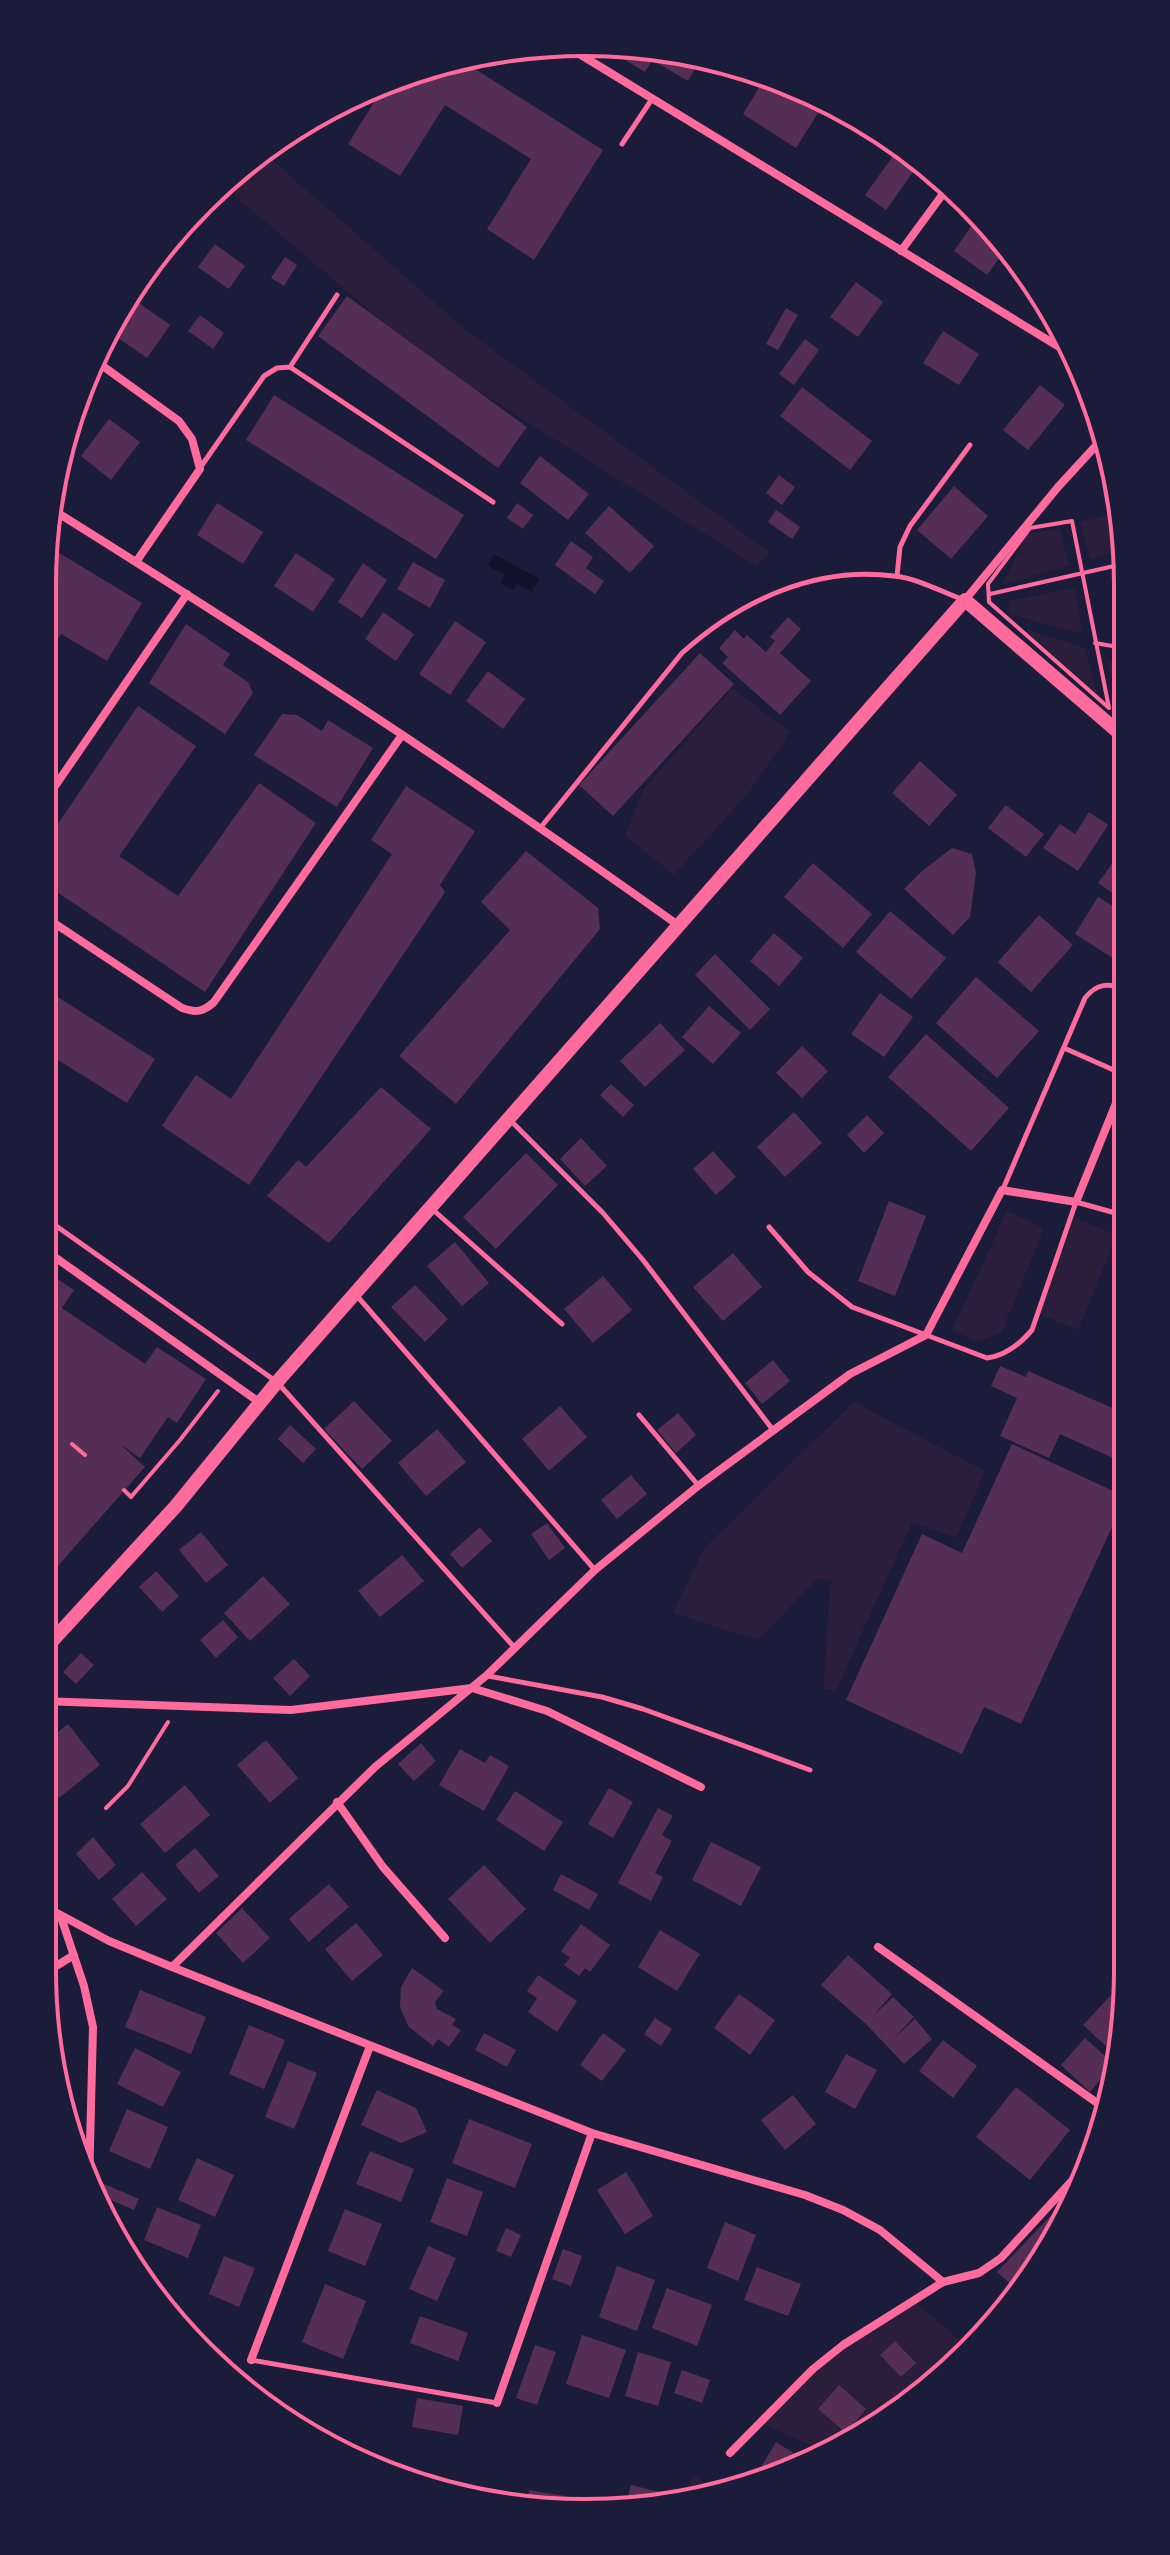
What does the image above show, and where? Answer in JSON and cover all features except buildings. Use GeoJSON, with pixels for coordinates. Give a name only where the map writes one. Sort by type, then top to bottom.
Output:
{"type":"FeatureCollection","features":[{"type":"Feature","properties":{"kind":"street"},"geometry":{"type":"LineString","coordinates":[[583,56],[1056,345]]}},
{"type":"Feature","properties":{"kind":"street"},"geometry":{"type":"LineString","coordinates":[[901,251],[942,195]]}},
{"type":"Feature","properties":{"kind":"street"},"geometry":{"type":"LineString","coordinates":[[104,367],[179,421],[192,439],[200,469],[136,562]]}},
{"type":"Feature","properties":{"kind":"street"},"geometry":{"type":"LineString","coordinates":[[56,1637],[176,1506],[259,1402],[965,600],[1095,446]]}},
{"type":"Feature","properties":{"kind":"street"},"geometry":{"type":"LineString","coordinates":[[61,515],[541,827],[678,925]]}},
{"type":"Feature","properties":{"kind":"street"},"geometry":{"type":"LineString","coordinates":[[56,785],[187,594]]}},
{"type":"Feature","properties":{"kind":"street"},"geometry":{"type":"LineString","coordinates":[[965,600],[1114,728]]}},
{"type":"Feature","properties":{"kind":"street"},"geometry":{"type":"LineString","coordinates":[[56,924],[182,1008],[194,1012],[205,1010],[214,1002],[402,735]]}},
{"type":"Feature","properties":{"kind":"street"},"geometry":{"type":"LineString","coordinates":[[172,1967],[337,1802],[487,1675],[595,1570],[698,1486],[850,1374],[926,1335],[1002,1190],[1076,1202],[1114,1108]]}},
{"type":"Feature","properties":{"kind":"street"},"geometry":{"type":"LineString","coordinates":[[56,1258],[259,1402]]}},
{"type":"Feature","properties":{"kind":"street"},"geometry":{"type":"LineString","coordinates":[[56,1702],[291,1710],[472,1688],[547,1711],[701,1787]]}},
{"type":"Feature","properties":{"kind":"street"},"geometry":{"type":"LineString","coordinates":[[337,1802],[383,1867],[445,1938]]}},
{"type":"Feature","properties":{"kind":"street"},"geometry":{"type":"LineString","coordinates":[[56,1914],[109,1941],[172,1967],[592,2133],[805,2195],[843,2210],[880,2230],[943,2282]]}},
{"type":"Feature","properties":{"kind":"street"},"geometry":{"type":"LineString","coordinates":[[61,1917],[93,2027],[90,2155]]}},
{"type":"Feature","properties":{"kind":"street"},"geometry":{"type":"LineString","coordinates":[[878,1947],[1097,2103]]}},
{"type":"Feature","properties":{"kind":"street"},"geometry":{"type":"LineString","coordinates":[[56,1966],[74,1955]]}},
{"type":"Feature","properties":{"kind":"street"},"geometry":{"type":"LineString","coordinates":[[251,2360],[370,2046]]}},
{"type":"Feature","properties":{"kind":"street"},"geometry":{"type":"LineString","coordinates":[[497,2403],[592,2133]]}},
{"type":"Feature","properties":{"kind":"street"},"geometry":{"type":"LineString","coordinates":[[730,2453],[813,2369],[843,2345],[943,2282],[979,2273],[1001,2258],[1068,2185]]}},
{"type":"Feature","properties":{"kind":"lane"},"geometry":{"type":"LineString","coordinates":[[622,144],[652,98]]}},
{"type":"Feature","properties":{"kind":"lane"},"geometry":{"type":"LineString","coordinates":[[290,367],[337,295]]}},
{"type":"Feature","properties":{"kind":"lane"},"geometry":{"type":"LineString","coordinates":[[200,469],[264,376],[277,368],[290,367],[493,502]]}},
{"type":"Feature","properties":{"kind":"lane"},"geometry":{"type":"LineString","coordinates":[[897,576],[900,547],[910,526],[970,445]]}},
{"type":"Feature","properties":{"kind":"lane"},"geometry":{"type":"LineString","coordinates":[[541,827],[682,653],[706,631],[773,592],[836,574],[897,576],[965,600]]}},
{"type":"Feature","properties":{"kind":"lane"},"geometry":{"type":"LineString","coordinates":[[1002,1190],[1085,998],[1092,989],[1103,984],[1114,986]]}},
{"type":"Feature","properties":{"kind":"lane"},"geometry":{"type":"LineString","coordinates":[[1064,1047],[1114,1070]]}},
{"type":"Feature","properties":{"kind":"lane"},"geometry":{"type":"LineString","coordinates":[[508,1118],[603,1213],[643,1260],[774,1431]]}},
{"type":"Feature","properties":{"kind":"lane"},"geometry":{"type":"LineString","coordinates":[[769,1227],[808,1272],[852,1307],[987,1358],[997,1357],[1019,1344],[1036,1321],[1076,1202],[1114,1213]]}},
{"type":"Feature","properties":{"kind":"lane"},"geometry":{"type":"LineString","coordinates":[[430,1207],[562,1324]]}},
{"type":"Feature","properties":{"kind":"lane"},"geometry":{"type":"LineString","coordinates":[[56,1226],[277,1382],[515,1648]]}},
{"type":"Feature","properties":{"kind":"lane"},"geometry":{"type":"LineString","coordinates":[[354,1293],[595,1570]]}},
{"type":"Feature","properties":{"kind":"lane"},"geometry":{"type":"LineString","coordinates":[[639,1415],[698,1486]]}},
{"type":"Feature","properties":{"kind":"lane"},"geometry":{"type":"LineString","coordinates":[[487,1675],[602,1697],[643,1709],[810,1770]]}},
{"type":"Feature","properties":{"kind":"lane"},"geometry":{"type":"LineString","coordinates":[[251,2360],[497,2403]]}},
{"type":"Feature","properties":{"kind":"path"},"geometry":{"type":"LineString","coordinates":[[1072,521],[1082,574],[1109,708],[1009,621],[989,602],[987,594],[988,584],[1030,528],[1072,521]]}},
{"type":"Feature","properties":{"kind":"path"},"geometry":{"type":"LineString","coordinates":[[987,594],[1113,566]]}},
{"type":"Feature","properties":{"kind":"path"},"geometry":{"type":"LineString","coordinates":[[1095,643],[1114,646]]}},
{"type":"Feature","properties":{"kind":"path"},"geometry":{"type":"LineString","coordinates":[[124,1490],[131,1497],[227,1380]]}},
{"type":"Feature","properties":{"kind":"path"},"geometry":{"type":"LineString","coordinates":[[72,1444],[85,1455]]}},
{"type":"Feature","properties":{"kind":"path"},"geometry":{"type":"LineString","coordinates":[[106,1808],[128,1786],[177,1706]]}},
{"type":"Feature","properties":{"kind":"shaded area"},"geometry":{"type":"Polygon","coordinates":[[[271,159],[467,331],[770,553],[756,566],[426,358],[230,192],[271,159]]]}},
{"type":"Feature","properties":{"kind":"shaded area"},"geometry":{"type":"Polygon","coordinates":[[[1108,511],[1113,553],[1090,559],[1080,522],[1104,516],[1108,511]]]}},
{"type":"Feature","properties":{"kind":"shaded area"},"geometry":{"type":"Polygon","coordinates":[[[1060,529],[1069,565],[1002,585],[1027,534],[1060,529]]]}},
{"type":"Feature","properties":{"kind":"shaded area"},"geometry":{"type":"Polygon","coordinates":[[[494,554],[539,579],[532,592],[517,584],[513,590],[501,583],[505,575],[488,566],[494,554]]]}},
{"type":"Feature","properties":{"kind":"shaded area"},"geometry":{"type":"Polygon","coordinates":[[[1075,588],[1082,634],[1010,614],[1008,601],[1075,588]]]}},
{"type":"Feature","properties":{"kind":"shaded area"},"geometry":{"type":"Polygon","coordinates":[[[1025,629],[1085,648],[1097,694],[1025,629]]]}},
{"type":"Feature","properties":{"kind":"shaded area"},"geometry":{"type":"Polygon","coordinates":[[[1108,660],[1114,664],[1114,694],[1108,660]]]}},
{"type":"Feature","properties":{"kind":"shaded area"},"geometry":{"type":"Polygon","coordinates":[[[732,688],[790,732],[750,791],[674,875],[625,836],[643,790],[732,688]]]}},
{"type":"Feature","properties":{"kind":"shaded area"},"geometry":{"type":"Polygon","coordinates":[[[1007,1211],[1044,1228],[1002,1332],[978,1342],[952,1330],[1007,1211]]]}},
{"type":"Feature","properties":{"kind":"shaded area"},"geometry":{"type":"Polygon","coordinates":[[[1075,1218],[1114,1234],[1114,1242],[1078,1330],[1037,1313],[1075,1218]]]}},
{"type":"Feature","properties":{"kind":"shaded area"},"geometry":{"type":"Polygon","coordinates":[[[854,1402],[985,1471],[956,1538],[912,1522],[836,1691],[823,1689],[831,1580],[817,1579],[758,1640],[673,1613],[704,1548],[854,1402]]]}},
{"type":"Feature","properties":{"kind":"shaded area"},"geometry":{"type":"Polygon","coordinates":[[[916,2303],[961,2342],[934,2368],[879,2410],[814,2446],[760,2423],[803,2372],[916,2303]]]}},
{"type":"Feature","properties":{"kind":"shaded area"},"geometry":{"type":"Polygon","coordinates":[[[694,2475],[707,2485],[688,2489],[694,2475]]]}}]}
